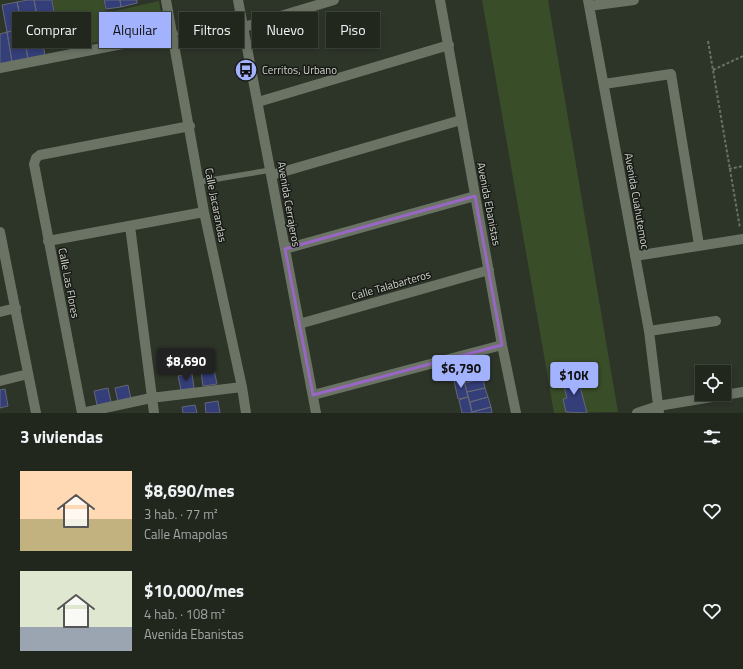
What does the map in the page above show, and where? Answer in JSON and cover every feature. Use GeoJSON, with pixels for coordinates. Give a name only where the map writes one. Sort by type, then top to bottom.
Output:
{"type":"FeatureCollection","features":[{"type":"Feature","properties":{"kind":"street","name":"Calle Jacarandas"},"geometry":{"type":"LineString","coordinates":[[166,0],[190,126],[204,212],[242,387],[246,413]]}},
{"type":"Feature","properties":{"kind":"street","name":"Avenida Cerrajeros"},"geometry":{"type":"LineString","coordinates":[[238,0],[241,12]]}},
{"type":"Feature","properties":{"kind":"street"},"geometry":{"type":"LineString","coordinates":[[244,27],[334,0]]}},
{"type":"Feature","properties":{"kind":"street","name":"Avenida Ebanistas"},"geometry":{"type":"LineString","coordinates":[[440,0],[502,345],[516,413]]}},
{"type":"Feature","properties":{"kind":"street"},"geometry":{"type":"LineString","coordinates":[[589,3],[634,0]]}},
{"type":"Feature","properties":{"kind":"street","name":"Avenida Cuahutemoc"},"geometry":{"type":"LineString","coordinates":[[589,3],[648,331],[658,410]]}},
{"type":"Feature","properties":{"kind":"street","name":"Avenida Cerrajeros"},"geometry":{"type":"LineString","coordinates":[[244,27],[316,413]]}},
{"type":"Feature","properties":{"kind":"street"},"geometry":{"type":"LineString","coordinates":[[0,68],[173,34]]}},
{"type":"Feature","properties":{"kind":"street"},"geometry":{"type":"LineString","coordinates":[[258,102],[449,45]]}},
{"type":"Feature","properties":{"kind":"street"},"geometry":{"type":"LineString","coordinates":[[604,84],[671,74],[699,245]]}},
{"type":"Feature","properties":{"kind":"street"},"geometry":{"type":"LineString","coordinates":[[271,172],[461,120]]}},
{"type":"Feature","properties":{"kind":"street","name":"Calle Las Flores"},"geometry":{"type":"LineString","coordinates":[[82,413],[34,164],[36,158],[40,155],[190,126]]}},
{"type":"Feature","properties":{"kind":"street"},"geometry":{"type":"LineString","coordinates":[[285,249],[475,196]]}},
{"type":"Feature","properties":{"kind":"street"},"geometry":{"type":"LineString","coordinates":[[48,241],[204,212]]}},
{"type":"Feature","properties":{"kind":"street"},"geometry":{"type":"LineString","coordinates":[[130,226],[154,413]]}},
{"type":"Feature","properties":{"kind":"street"},"geometry":{"type":"LineString","coordinates":[[0,232],[36,413]]}},
{"type":"Feature","properties":{"kind":"street"},"geometry":{"type":"LineString","coordinates":[[635,256],[743,239]]}},
{"type":"Feature","properties":{"kind":"street","name":"Calle Talabarteros"},"geometry":{"type":"LineString","coordinates":[[299,324],[489,270]]}},
{"type":"Feature","properties":{"kind":"street"},"geometry":{"type":"LineString","coordinates":[[0,312],[16,308]]}},
{"type":"Feature","properties":{"kind":"street"},"geometry":{"type":"LineString","coordinates":[[648,331],[716,321]]}},
{"type":"Feature","properties":{"kind":"street"},"geometry":{"type":"LineString","coordinates":[[313,396],[502,345]]}},
{"type":"Feature","properties":{"kind":"street"},"geometry":{"type":"LineString","coordinates":[[0,381],[28,374]]}},
{"type":"Feature","properties":{"kind":"street"},"geometry":{"type":"LineString","coordinates":[[82,413],[151,398],[242,387]]}},
{"type":"Feature","properties":{"kind":"street"},"geometry":{"type":"LineString","coordinates":[[637,413],[743,392]]}},
{"type":"Feature","properties":{"kind":"lane"},"geometry":{"type":"LineString","coordinates":[[199,182],[271,172]]}},
{"type":"Feature","properties":{"kind":"path"},"geometry":{"type":"LineString","coordinates":[[708,41],[729,169],[743,239]]}},
{"type":"Feature","properties":{"kind":"path"},"geometry":{"type":"LineString","coordinates":[[713,70],[743,56]]}},
{"type":"Feature","properties":{"kind":"path"},"geometry":{"type":"LineString","coordinates":[[729,169],[743,166]]}},
{"type":"Feature","properties":{"kind":"highlighted area"},"geometry":{"type":"Polygon","coordinates":[[[475,196],[502,345],[313,395],[285,249],[475,196]]]}},
{"type":"Feature","properties":{"kind":"green space"},"geometry":{"type":"Polygon","coordinates":[[[53,0],[103,0],[106,12],[99,12],[99,42],[91,43],[91,12],[55,12],[53,0]]]}},
{"type":"Feature","properties":{"kind":"green space"},"geometry":{"type":"Polygon","coordinates":[[[482,0],[548,0],[618,412],[554,413],[482,0]]]}},
{"type":"Feature","properties":{"kind":"green space"},"geometry":{"type":"Polygon","coordinates":[[[159,1],[161,12],[110,12],[159,1]]]}},
{"type":"Feature","properties":{"kind":"building"},"geometry":{"type":"Polygon","coordinates":[[[34,0],[36,12],[19,12],[17,2],[34,0]]]}},
{"type":"Feature","properties":{"kind":"building"},"geometry":{"type":"Polygon","coordinates":[[[34,0],[52,0],[54,12],[36,12],[34,0]]]}},
{"type":"Feature","properties":{"kind":"building"},"geometry":{"type":"Polygon","coordinates":[[[104,0],[120,0],[121,7],[106,9],[104,0]]]}},
{"type":"Feature","properties":{"kind":"building"},"geometry":{"type":"Polygon","coordinates":[[[120,0],[137,0],[137,3],[121,7],[120,0]]]}},
{"type":"Feature","properties":{"kind":"building"},"geometry":{"type":"Polygon","coordinates":[[[17,2],[19,12],[12,12],[12,31],[7,32],[2,5],[17,2]]]}},
{"type":"Feature","properties":{"kind":"building"},"geometry":{"type":"Polygon","coordinates":[[[12,31],[12,48],[26,48],[28,59],[12,62],[7,32],[12,31]]]}},
{"type":"Feature","properties":{"kind":"building"},"geometry":{"type":"Polygon","coordinates":[[[7,32],[12,62],[0,64],[0,34],[7,32]]]}},
{"type":"Feature","properties":{"kind":"building"},"geometry":{"type":"Polygon","coordinates":[[[26,48],[44,48],[45,55],[28,59],[26,48]]]}},
{"type":"Feature","properties":{"kind":"building"},"geometry":{"type":"Polygon","coordinates":[[[478,358],[480,368],[462,372],[460,363],[478,358]]]}},
{"type":"Feature","properties":{"kind":"building"},"geometry":{"type":"Polygon","coordinates":[[[480,368],[483,378],[465,383],[462,373],[480,368]]]}},
{"type":"Feature","properties":{"kind":"building"},"geometry":{"type":"Polygon","coordinates":[[[214,370],[217,384],[203,386],[201,372],[214,370]]]}},
{"type":"Feature","properties":{"kind":"building"},"geometry":{"type":"Polygon","coordinates":[[[192,374],[194,388],[181,390],[178,376],[192,374]]]}},
{"type":"Feature","properties":{"kind":"building"},"geometry":{"type":"Polygon","coordinates":[[[577,375],[587,413],[566,412],[563,399],[567,398],[562,379],[577,375]]]}},
{"type":"Feature","properties":{"kind":"building"},"geometry":{"type":"Polygon","coordinates":[[[463,378],[468,397],[458,399],[454,381],[463,378]]]}},
{"type":"Feature","properties":{"kind":"building"},"geometry":{"type":"Polygon","coordinates":[[[483,378],[485,388],[467,392],[465,383],[483,378]]]}},
{"type":"Feature","properties":{"kind":"building"},"geometry":{"type":"Polygon","coordinates":[[[128,385],[131,399],[118,402],[115,388],[128,385]]]}},
{"type":"Feature","properties":{"kind":"building"},"geometry":{"type":"Polygon","coordinates":[[[108,388],[111,402],[97,405],[94,391],[108,388]]]}},
{"type":"Feature","properties":{"kind":"building"},"geometry":{"type":"Polygon","coordinates":[[[485,388],[488,397],[470,402],[467,392],[485,388]]]}},
{"type":"Feature","properties":{"kind":"building"},"geometry":{"type":"Polygon","coordinates":[[[5,389],[8,406],[0,408],[0,390],[5,389]]]}},
{"type":"Feature","properties":{"kind":"building"},"geometry":{"type":"Polygon","coordinates":[[[468,397],[472,413],[462,413],[459,400],[468,397]]]}},
{"type":"Feature","properties":{"kind":"building"},"geometry":{"type":"Polygon","coordinates":[[[488,397],[491,407],[472,412],[470,402],[488,397]]]}},
{"type":"Feature","properties":{"kind":"building"},"geometry":{"type":"Polygon","coordinates":[[[218,401],[220,413],[206,413],[205,403],[218,401]]]}},
{"type":"Feature","properties":{"kind":"building"},"geometry":{"type":"Polygon","coordinates":[[[195,405],[197,413],[183,413],[182,407],[195,405]]]}},
{"type":"Feature","properties":{"kind":"building"},"geometry":{"type":"Polygon","coordinates":[[[491,407],[492,413],[472,413],[472,412],[491,407]]]}},
{"type":"Feature","properties":{"kind":"place","name":"Cerritos, Urbano"},"geometry":{"type":"Point","coordinates":[246,70]}}]}
